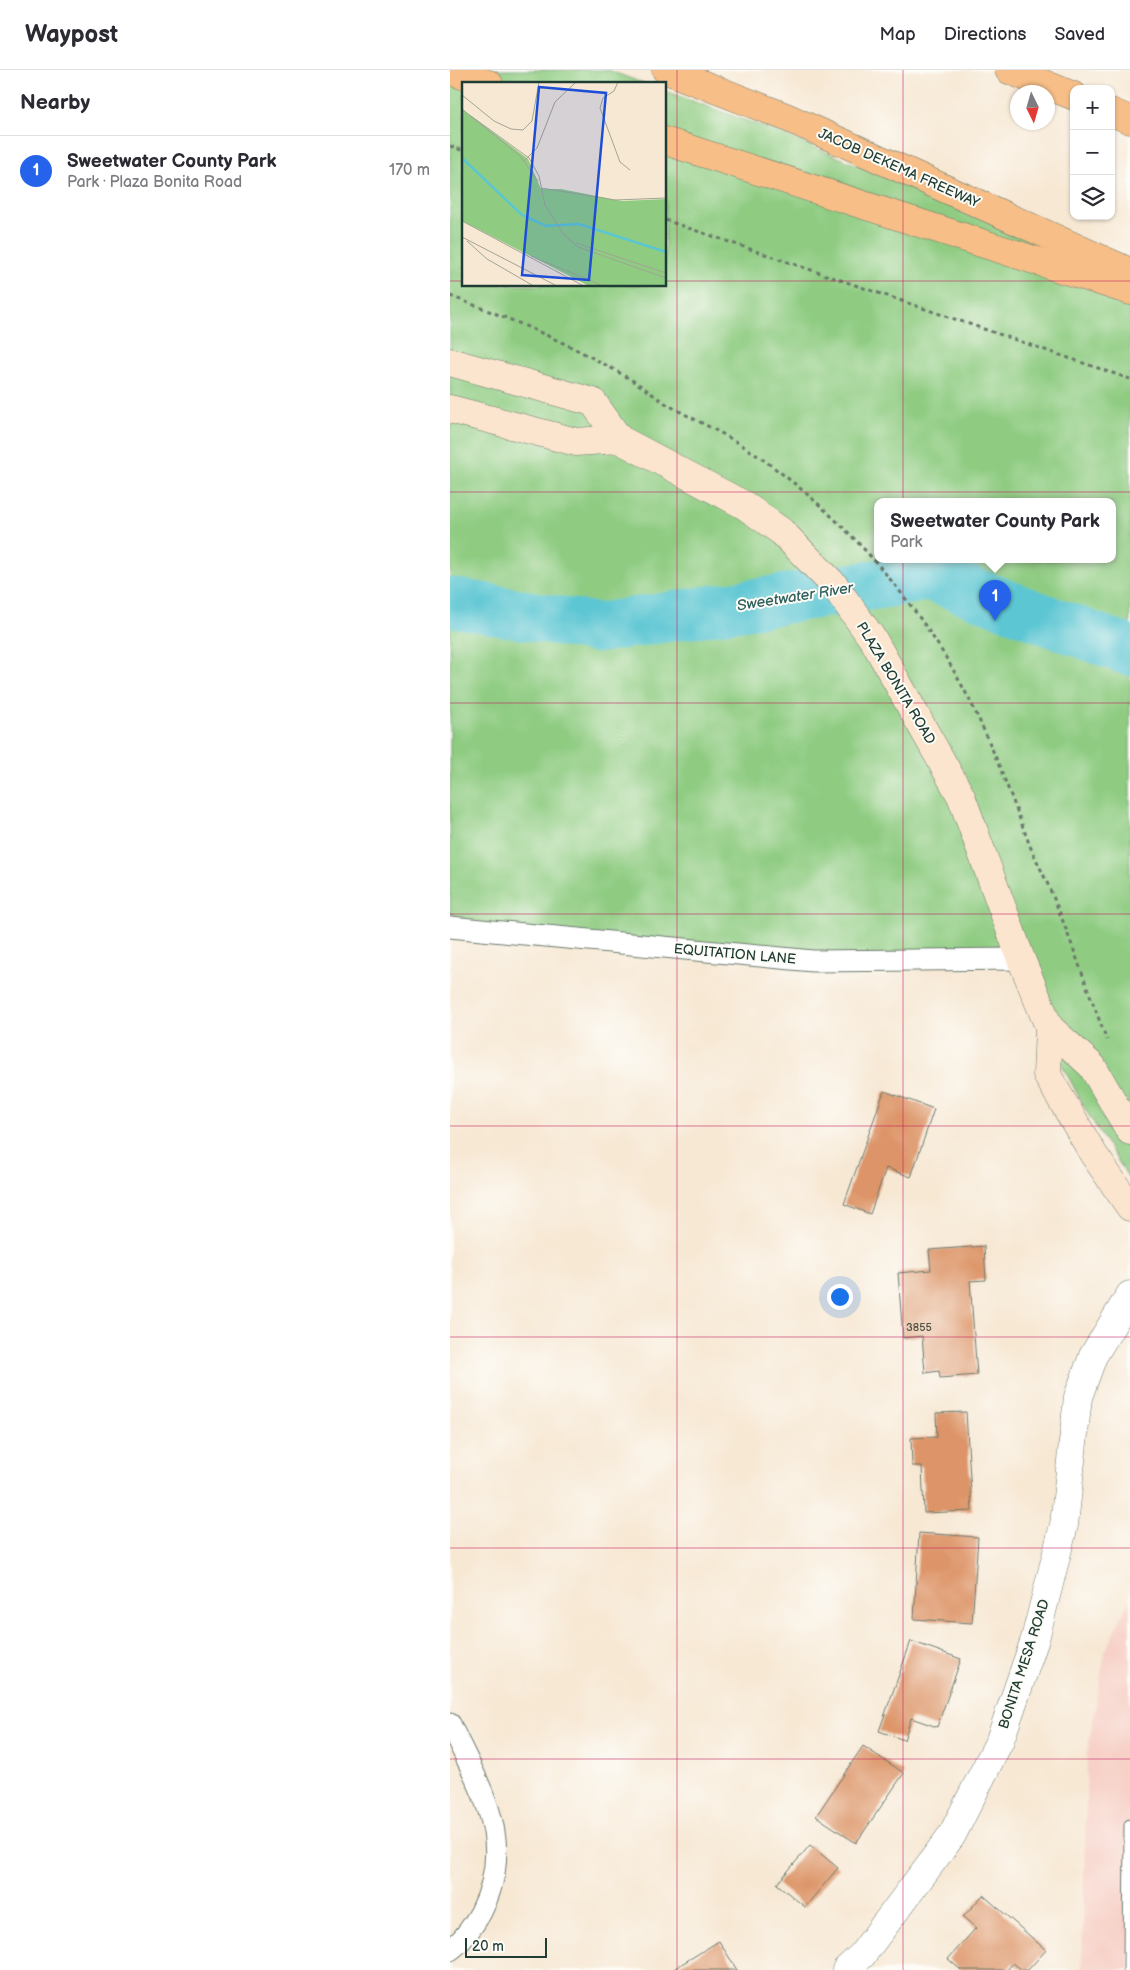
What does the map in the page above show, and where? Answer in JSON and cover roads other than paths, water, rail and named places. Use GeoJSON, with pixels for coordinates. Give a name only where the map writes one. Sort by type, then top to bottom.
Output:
{"type":"FeatureCollection","features":[{"type":"Feature","properties":{"kind":"highway","name":"JACOB DEKEMA FREEWAY"},"geometry":{"type":"LineString","coordinates":[[666,70],[786,116],[1130,272]]}},
{"type":"Feature","properties":{"kind":"highway"},"geometry":{"type":"LineString","coordinates":[[1009,70],[1070,94]]}},
{"type":"Feature","properties":{"kind":"highway"},"geometry":{"type":"LineString","coordinates":[[450,71],[483,82]]}},
{"type":"Feature","properties":{"kind":"highway"},"geometry":{"type":"LineString","coordinates":[[1115,114],[1130,120]]}},
{"type":"Feature","properties":{"kind":"highway"},"geometry":{"type":"LineString","coordinates":[[666,140],[1130,291]]}},
{"type":"Feature","properties":{"kind":"main road","name":"PLAZA BONITA ROAD"},"geometry":{"type":"LineString","coordinates":[[450,362],[593,402],[619,439],[744,505],[782,532],[834,585],[874,641],[961,796],[1021,959],[1049,1027],[1047,1075],[1094,1156],[1130,1207]]}},
{"type":"Feature","properties":{"kind":"main road"},"geometry":{"type":"LineString","coordinates":[[450,409],[576,442],[619,439]]}},
{"type":"Feature","properties":{"kind":"main road","name":"PLAZA BONITA ROAD"},"geometry":{"type":"LineString","coordinates":[[1049,1027],[1092,1066],[1130,1131]]}},
{"type":"Feature","properties":{"kind":"street","name":"EQUITATION LANE"},"geometry":{"type":"LineString","coordinates":[[450,927],[813,961],[1021,959]]}},
{"type":"Feature","properties":{"kind":"street","name":"BONITA MESA ROAD"},"geometry":{"type":"LineString","coordinates":[[846,1970],[862,1955],[952,1836],[1000,1740],[1035,1639],[1064,1525],[1078,1397],[1093,1356],[1130,1295]]}},
{"type":"Feature","properties":{"kind":"street"},"geometry":{"type":"LineString","coordinates":[[450,1724],[491,1812],[495,1830],[496,1849],[493,1877],[485,1903],[466,1934],[450,1950]]}},
{"type":"Feature","properties":{"kind":"lane"},"geometry":{"type":"LineString","coordinates":[[1128,1970],[1130,1825]]}},
{"type":"Feature","properties":{"kind":"waterway","name":"Sweetwater River"},"geometry":{"type":"LineString","coordinates":[[450,602],[598,628],[930,576],[1130,651]]}},
{"type":"Feature","properties":{"kind":"place","name":"Sweetwater County Park"},"geometry":{"type":"Point","coordinates":[995,621]}}]}
